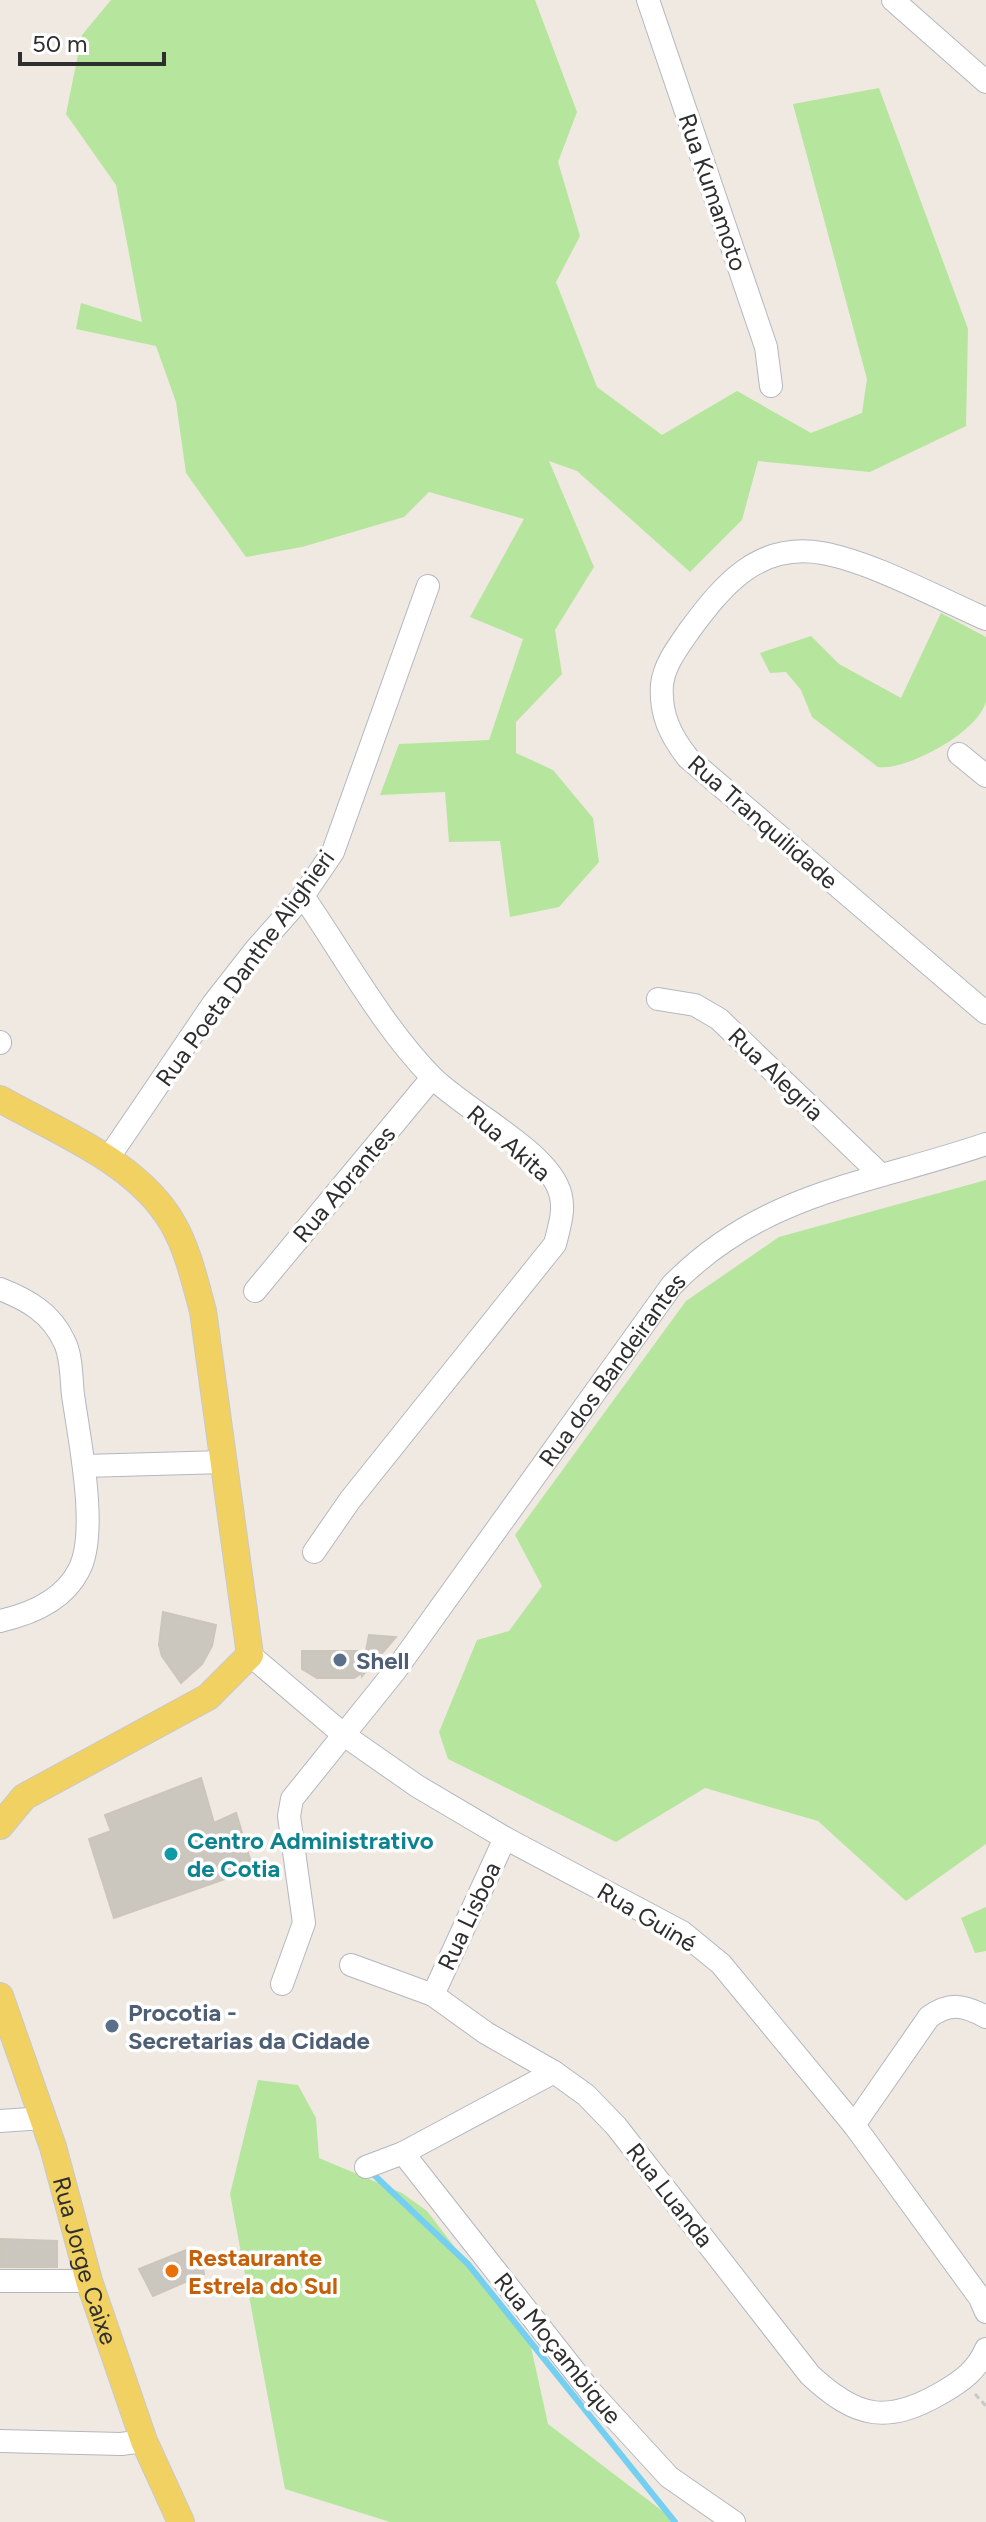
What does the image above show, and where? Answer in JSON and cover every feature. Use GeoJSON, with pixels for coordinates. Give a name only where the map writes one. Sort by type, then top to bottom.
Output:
{"type":"FeatureCollection","features":[{"type":"Feature","properties":{"kind":"main road"},"geometry":{"type":"LineString","coordinates":[[0,1099],[107,1160],[153,1196],[173,1224],[191,1266],[203,1311],[250,1655],[208,1697],[24,1797],[0,1826]]}},
{"type":"Feature","properties":{"kind":"main road","name":"Rua Jorge Caixe"},"geometry":{"type":"LineString","coordinates":[[0,1996],[43,2118],[89,2281],[144,2441],[181,2522]]}},
{"type":"Feature","properties":{"kind":"street","name":"Rua Kumamoto"},"geometry":{"type":"LineString","coordinates":[[648,0],[766,347],[771,386]]}},
{"type":"Feature","properties":{"kind":"street"},"geometry":{"type":"LineString","coordinates":[[893,0],[986,82]]}},
{"type":"Feature","properties":{"kind":"street","name":"Rua Tranquilidade"},"geometry":{"type":"LineString","coordinates":[[986,619],[858,564],[821,553],[783,553],[757,560],[737,573],[715,596],[672,656],[662,682],[662,707],[671,736],[688,758],[986,1013]]}},
{"type":"Feature","properties":{"kind":"street","name":"Rua Poeta Danthe Alighieri"},"geometry":{"type":"LineString","coordinates":[[107,1160],[213,1004],[303,896],[333,852],[349,817],[428,586]]}},
{"type":"Feature","properties":{"kind":"street"},"geometry":{"type":"LineString","coordinates":[[959,754],[986,776]]}},
{"type":"Feature","properties":{"kind":"street","name":"Rua Akita"},"geometry":{"type":"LineString","coordinates":[[303,896],[408,1049],[432,1078],[538,1161],[557,1185],[564,1210],[555,1244],[350,1500],[314,1552]]}},
{"type":"Feature","properties":{"kind":"street","name":"Rua Alegria"},"geometry":{"type":"LineString","coordinates":[[658,999],[695,1005],[719,1019],[881,1175]]}},
{"type":"Feature","properties":{"kind":"street","name":"Rua Abrantes"},"geometry":{"type":"LineString","coordinates":[[255,1291],[432,1078]]}},
{"type":"Feature","properties":{"kind":"street","name":"Rua dos Bandeirantes"},"geometry":{"type":"LineString","coordinates":[[282,1984],[304,1923],[289,1806],[395,1671],[672,1285],[704,1253],[786,1205],[986,1144]]}},
{"type":"Feature","properties":{"kind":"street"},"geometry":{"type":"LineString","coordinates":[[0,1289],[21,1297],[50,1317],[66,1344],[84,1466],[86,1550],[79,1571],[56,1598],[22,1616],[0,1621]]}},
{"type":"Feature","properties":{"kind":"street"},"geometry":{"type":"LineString","coordinates":[[84,1466],[224,1462]]}},
{"type":"Feature","properties":{"kind":"street","name":"Rua Guiné"},"geometry":{"type":"LineString","coordinates":[[250,1655],[344,1735],[417,1786],[692,1940],[721,1964],[854,2125],[980,2298],[986,2312]]}},
{"type":"Feature","properties":{"kind":"street","name":"Rua Lisboa"},"geometry":{"type":"LineString","coordinates":[[433,1995],[505,1838]]}},
{"type":"Feature","properties":{"kind":"street","name":"Rua Luanda"},"geometry":{"type":"LineString","coordinates":[[351,1965],[433,1995],[486,2033],[554,2072],[586,2095],[616,2126],[810,2375],[835,2398],[867,2413],[890,2414],[916,2408],[963,2381],[980,2363],[986,2349]]}},
{"type":"Feature","properties":{"kind":"street"},"geometry":{"type":"LineString","coordinates":[[854,2125],[929,2017],[943,2007],[963,2005],[986,2017]]}},
{"type":"Feature","properties":{"kind":"street"},"geometry":{"type":"LineString","coordinates":[[366,2167],[403,2153],[554,2072]]}},
{"type":"Feature","properties":{"kind":"street"},"geometry":{"type":"LineString","coordinates":[[0,2121],[43,2118]]}},
{"type":"Feature","properties":{"kind":"street","name":"Rua Moçambique"},"geometry":{"type":"LineString","coordinates":[[403,2153],[591,2392],[669,2477],[734,2522]]}},
{"type":"Feature","properties":{"kind":"street"},"geometry":{"type":"LineString","coordinates":[[0,2281],[89,2281]]}},
{"type":"Feature","properties":{"kind":"street"},"geometry":{"type":"LineString","coordinates":[[0,2441],[121,2444],[144,2441]]}},
{"type":"Feature","properties":{"kind":"green space"},"geometry":{"type":"Polygon","coordinates":[[[111,0],[535,0],[577,112],[558,162],[580,236],[556,282],[597,387],[662,435],[737,391],[811,433],[862,413],[867,379],[793,104],[879,88],[968,329],[966,426],[870,472],[758,461],[742,520],[690,572],[577,471],[549,461],[594,567],[555,630],[562,674],[516,722],[516,753],[553,770],[593,818],[599,862],[559,907],[510,917],[500,841],[449,842],[445,792],[380,795],[399,744],[489,740],[523,639],[470,617],[524,519],[429,492],[404,517],[302,547],[246,557],[186,473],[176,402],[156,346],[76,329],[81,303],[142,322],[116,185],[66,114],[82,35],[111,0]]]}},
{"type":"Feature","properties":{"kind":"green space"},"geometry":{"type":"Polygon","coordinates":[[[941,613],[986,637],[986,701],[981,713],[957,736],[923,756],[891,767],[878,767],[812,717],[801,690],[786,672],[770,673],[760,653],[811,636],[839,664],[901,698],[941,613]]]}},
{"type":"Feature","properties":{"kind":"green space"},"geometry":{"type":"Polygon","coordinates":[[[986,1180],[986,1844],[906,1901],[818,1821],[705,1788],[616,1842],[448,1759],[439,1732],[477,1640],[509,1631],[542,1586],[515,1535],[686,1301],[779,1237],[986,1180]]]}},
{"type":"Feature","properties":{"kind":"green space"},"geometry":{"type":"Polygon","coordinates":[[[986,1907],[986,1951],[975,1953],[961,1918],[986,1907]]]}},
{"type":"Feature","properties":{"kind":"green space"},"geometry":{"type":"Polygon","coordinates":[[[258,2080],[298,2085],[316,2118],[319,2158],[402,2193],[427,2211],[531,2347],[548,2424],[677,2522],[390,2522],[285,2489],[230,2194],[258,2080]]]}},
{"type":"Feature","properties":{"kind":"building"},"geometry":{"type":"Polygon","coordinates":[[[163,1612],[216,1625],[212,1646],[202,1664],[181,1683],[162,1656],[159,1645],[163,1612]]]}},
{"type":"Feature","properties":{"kind":"building","name":"Shell"},"geometry":{"type":"Polygon","coordinates":[[[369,1635],[396,1637],[362,1676],[362,1673],[354,1678],[317,1678],[302,1669],[302,1651],[366,1651],[369,1635]]]}},
{"type":"Feature","properties":{"kind":"building","name":"Centro Administrativo de Cotia"},"geometry":{"type":"Polygon","coordinates":[[[201,1778],[214,1823],[236,1813],[253,1869],[114,1918],[89,1839],[111,1831],[105,1815],[201,1778]]]}},
{"type":"Feature","properties":{"kind":"building"},"geometry":{"type":"Polygon","coordinates":[[[0,2239],[57,2241],[57,2267],[0,2267],[0,2239]]]}},
{"type":"Feature","properties":{"kind":"building","name":"Restaurante Estrela do Sul"},"geometry":{"type":"Polygon","coordinates":[[[186,2250],[189,2259],[201,2257],[204,2274],[153,2296],[139,2269],[186,2250]]]}},
{"type":"Feature","properties":{"kind":"waterway"},"geometry":{"type":"LineString","coordinates":[[371,2172],[468,2264],[675,2522]]}},
{"type":"Feature","properties":{"kind":"place","name":"Shell"},"geometry":{"type":"Point","coordinates":[340,1660]}},
{"type":"Feature","properties":{"kind":"place","name":"Centro Administrativo de Cotia"},"geometry":{"type":"Point","coordinates":[171,1854]}},
{"type":"Feature","properties":{"kind":"place","name":"Procotia - Secretarias da Cidade"},"geometry":{"type":"Point","coordinates":[112,2026]}},
{"type":"Feature","properties":{"kind":"place","name":"Restaurante Estrela do Sul"},"geometry":{"type":"Point","coordinates":[172,2271]}}]}
